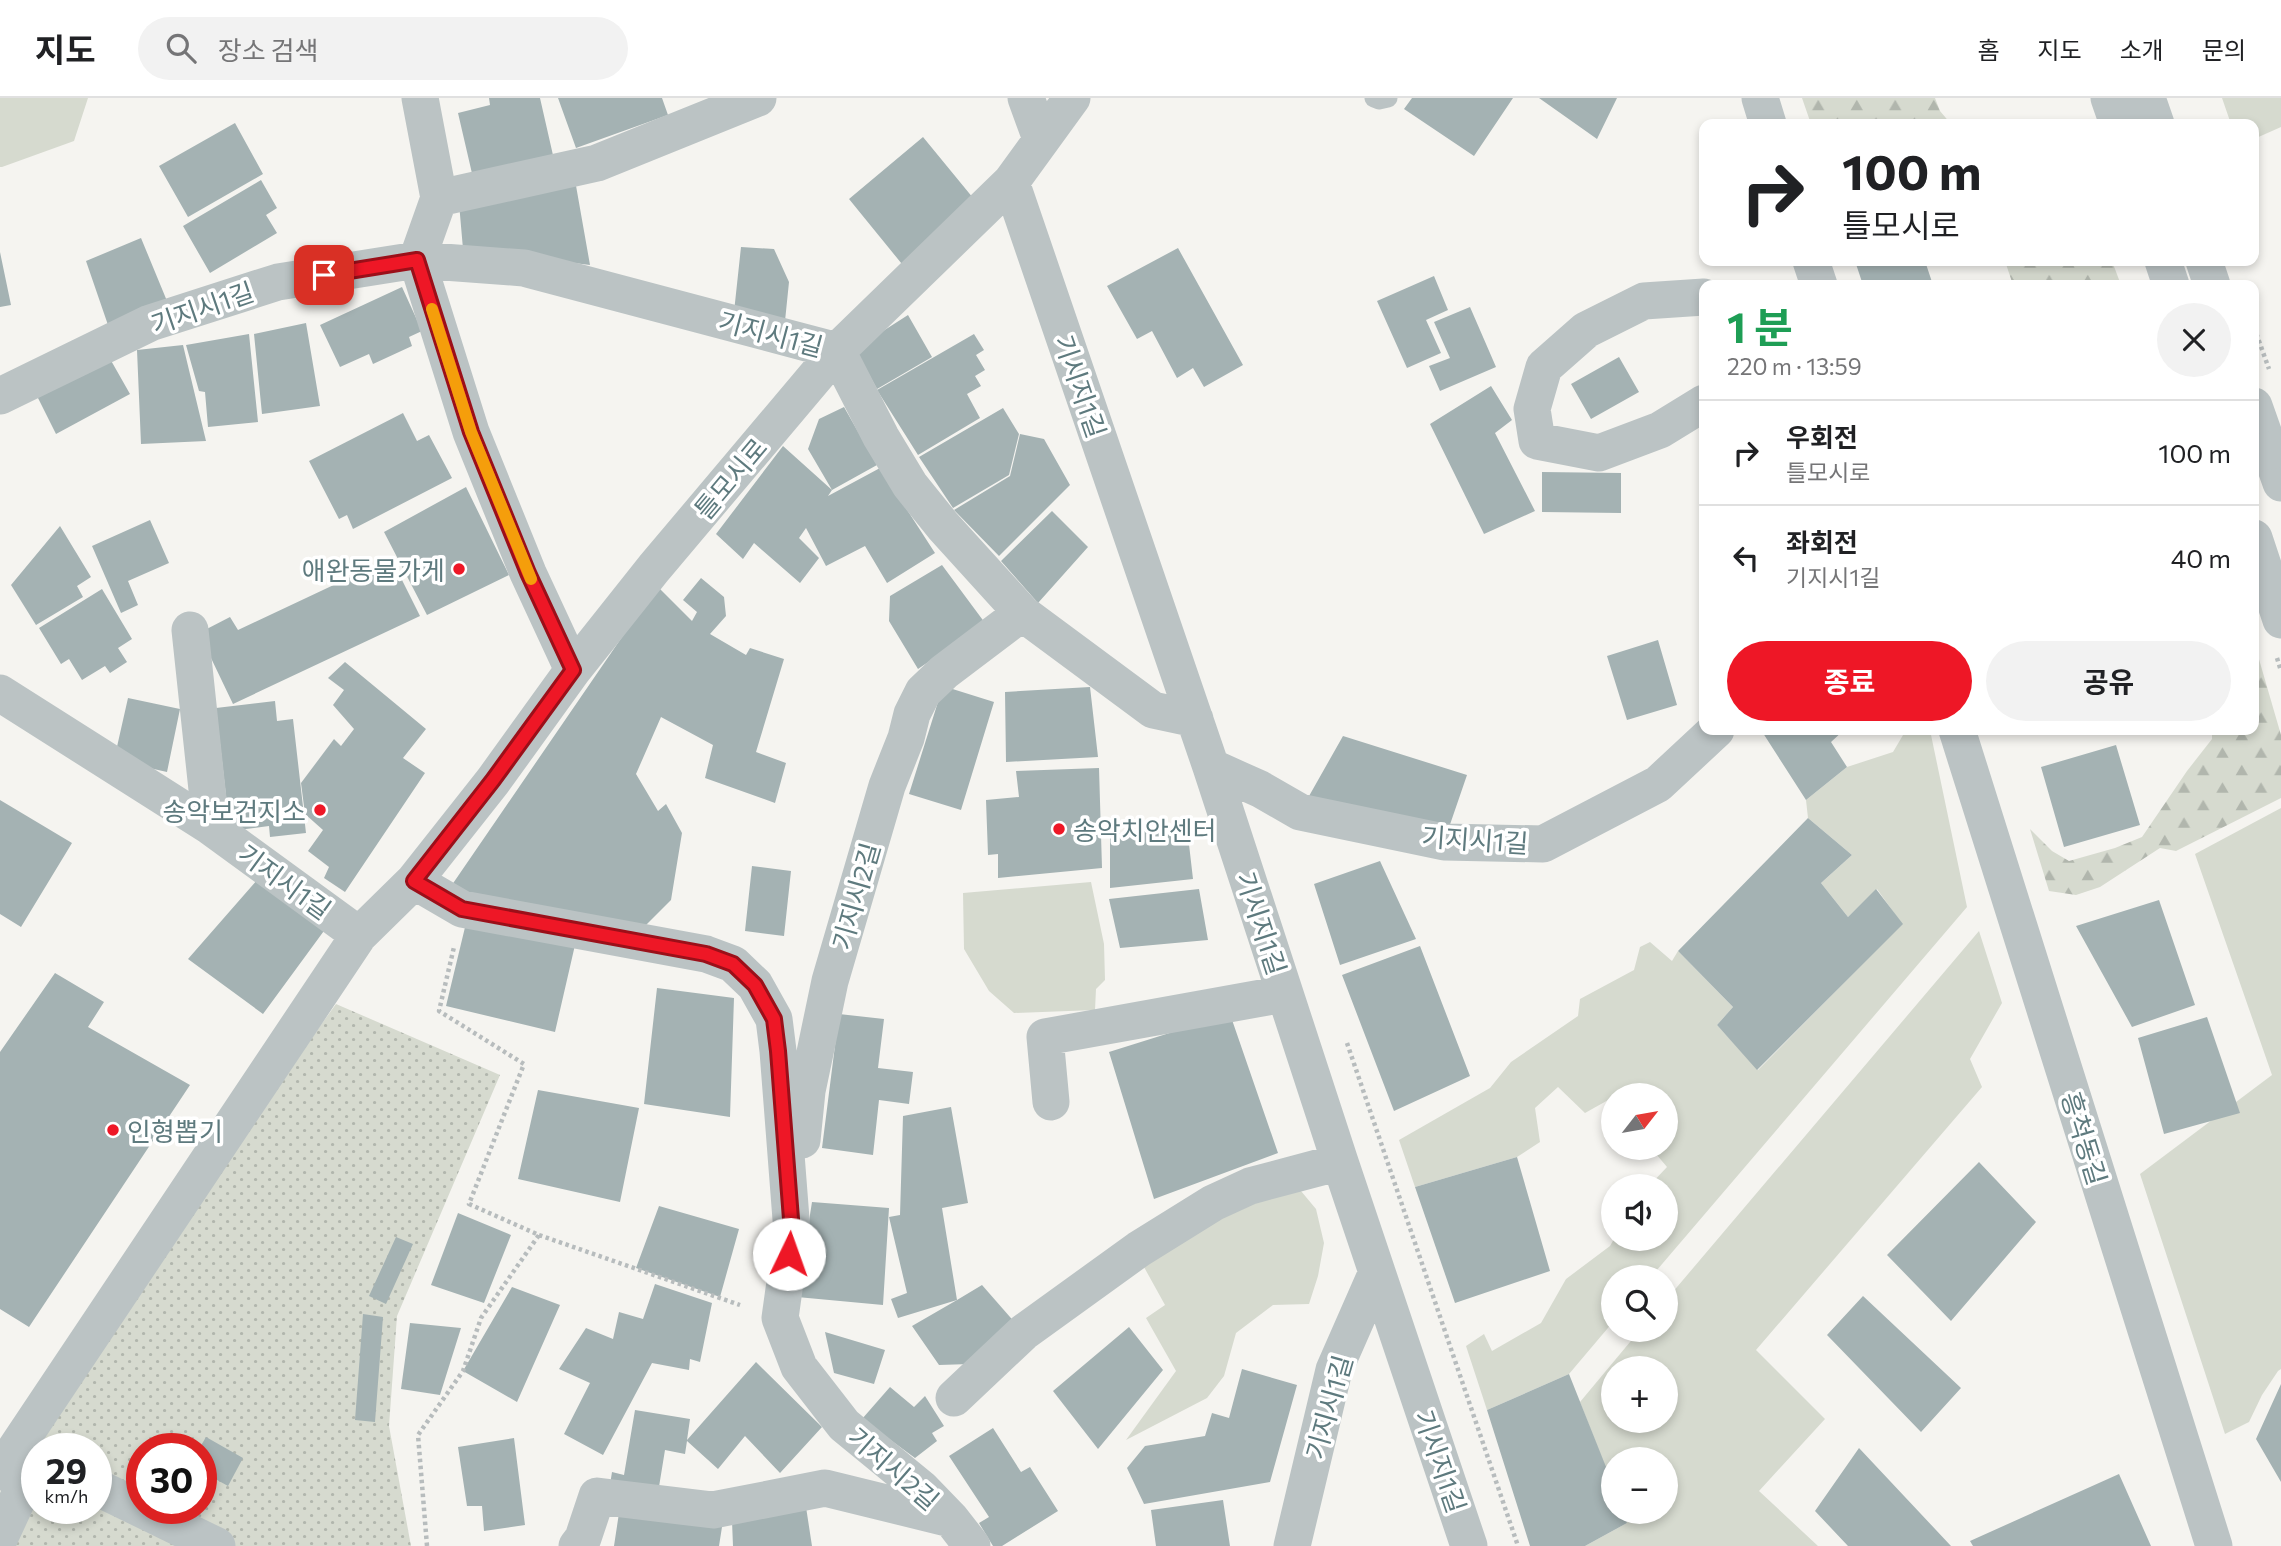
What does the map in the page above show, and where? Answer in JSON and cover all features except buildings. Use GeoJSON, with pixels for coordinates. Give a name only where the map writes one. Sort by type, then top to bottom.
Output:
{"type":"FeatureCollection","features":[{"type":"Feature","properties":{"kind":"street"},"geometry":{"type":"LineString","coordinates":[[420,98],[439,198],[417,260],[471,432],[528,573],[573,670]]}},
{"type":"Feature","properties":{"kind":"street"},"geometry":{"type":"LineString","coordinates":[[439,198],[597,163],[758,98]]}},
{"type":"Feature","properties":{"kind":"street"},"geometry":{"type":"LineString","coordinates":[[1026,98],[1041,139]]}},
{"type":"Feature","properties":{"kind":"street","name":"틀모시로"},"geometry":{"type":"LineString","coordinates":[[0,1472],[359,935],[414,881],[493,780],[573,670],[654,568],[837,351],[1011,182],[1072,98]]}},
{"type":"Feature","properties":{"kind":"street"},"geometry":{"type":"LineString","coordinates":[[1760,98],[1766,119]]}},
{"type":"Feature","properties":{"kind":"street"},"geometry":{"type":"LineString","coordinates":[[2109,98],[2116,119]]}},
{"type":"Feature","properties":{"kind":"street"},"geometry":{"type":"LineString","coordinates":[[2147,98],[2154,119]]}},
{"type":"Feature","properties":{"kind":"street","name":"기시지1길"},"geometry":{"type":"LineString","coordinates":[[1011,182],[1212,767],[1284,994],[1469,1546]]}},
{"type":"Feature","properties":{"kind":"street","name":"기지시1길"},"geometry":{"type":"LineString","coordinates":[[0,396],[150,323],[278,282],[417,260],[524,268],[837,351]]}},
{"type":"Feature","properties":{"kind":"street"},"geometry":{"type":"LineString","coordinates":[[1699,297],[1644,301],[1586,330],[1544,367],[1532,409],[1537,441],[1599,453],[1660,429],[1699,406]]}},
{"type":"Feature","properties":{"kind":"street"},"geometry":{"type":"LineString","coordinates":[[837,351],[881,437],[910,485],[943,526],[1022,613],[1153,710],[1195,719]]}},
{"type":"Feature","properties":{"kind":"street"},"geometry":{"type":"LineString","coordinates":[[2259,420],[2281,483]]}},
{"type":"Feature","properties":{"kind":"street"},"geometry":{"type":"LineString","coordinates":[[2259,453],[2281,448]]}},
{"type":"Feature","properties":{"kind":"street"},"geometry":{"type":"LineString","coordinates":[[2259,553],[2281,620]]}},
{"type":"Feature","properties":{"kind":"street","name":"기지시2길"},"geometry":{"type":"LineString","coordinates":[[961,1532],[922,1489],[844,1425],[799,1367],[780,1318],[807,1091],[830,981],[887,786],[906,738],[912,714],[923,692],[944,672],[1022,613]]}},
{"type":"Feature","properties":{"kind":"street","name":"기지시1길"},"geometry":{"type":"LineString","coordinates":[[190,630],[211,827]]}},
{"type":"Feature","properties":{"kind":"street","name":"기지시1길"},"geometry":{"type":"LineString","coordinates":[[0,693],[211,827],[359,935]]}},
{"type":"Feature","properties":{"kind":"street","name":"기지시1길"},"geometry":{"type":"LineString","coordinates":[[1212,767],[1260,789],[1300,812],[1444,842],[1543,844],[1658,784],[1711,735]]}},
{"type":"Feature","properties":{"kind":"street","name":"흥척동길"},"geometry":{"type":"LineString","coordinates":[[1959,735],[2214,1546]]}},
{"type":"Feature","properties":{"kind":"street","name":"기지시2길"},"geometry":{"type":"LineString","coordinates":[[414,881],[462,909],[706,954],[733,964],[755,985],[774,1019],[792,1232]]}},
{"type":"Feature","properties":{"kind":"street"},"geometry":{"type":"LineString","coordinates":[[1051,1102],[1045,1037],[1284,994]]}},
{"type":"Feature","properties":{"kind":"street"},"geometry":{"type":"LineString","coordinates":[[954,1398],[1024,1332],[1139,1249],[1213,1203],[1250,1186],[1340,1162]]}},
{"type":"Feature","properties":{"kind":"street","name":"기지시1길"},"geometry":{"type":"LineString","coordinates":[[1293,1546],[1334,1370],[1377,1272]]}},
{"type":"Feature","properties":{"kind":"street"},"geometry":{"type":"LineString","coordinates":[[577,1546],[583,1538],[597,1496],[713,1510],[825,1488],[961,1532]]}},
{"type":"Feature","properties":{"kind":"street"},"geometry":{"type":"LineString","coordinates":[[0,1537],[21,1494]]}},
{"type":"Feature","properties":{"kind":"street"},"geometry":{"type":"LineString","coordinates":[[112,1495],[217,1546]]}},
{"type":"Feature","properties":{"kind":"lane"},"geometry":{"type":"LineString","coordinates":[[1374,98],[1388,98]]}},
{"type":"Feature","properties":{"kind":"path"},"geometry":{"type":"LineString","coordinates":[[462,909],[439,1011],[524,1064],[468,1204],[539,1235],[780,1318]]}},
{"type":"Feature","properties":{"kind":"path"},"geometry":{"type":"LineString","coordinates":[[427,1546],[418,1435],[463,1371],[481,1318],[539,1235]]}},
{"type":"Feature","properties":{"kind":"green space"},"geometry":{"type":"Polygon","coordinates":[[[0,98],[88,98],[74,141],[0,167],[0,98]]]}},
{"type":"Feature","properties":{"kind":"green space"},"geometry":{"type":"Polygon","coordinates":[[[1802,98],[1935,98],[1947,119],[1809,119],[1802,98]]]}},
{"type":"Feature","properties":{"kind":"green space"},"geometry":{"type":"Polygon","coordinates":[[[2222,98],[2281,98],[2281,127],[2259,137],[2259,119],[2229,119],[2222,98]]]}},
{"type":"Feature","properties":{"kind":"green space"},"geometry":{"type":"Polygon","coordinates":[[[2007,266],[2114,266],[2119,280],[2011,280],[2007,266]]]}},
{"type":"Feature","properties":{"kind":"green space"},"geometry":{"type":"Polygon","coordinates":[[[2259,659],[2281,735],[2281,798],[2176,851],[2160,848],[2100,887],[2076,895],[2049,891],[2030,829],[2052,851],[2069,861],[2142,837],[2212,739],[2212,735],[2259,735],[2259,659]]]}},
{"type":"Feature","properties":{"kind":"green space"},"geometry":{"type":"Polygon","coordinates":[[[1903,735],[1931,735],[1967,907],[1678,1245],[1678,1174],[1660,1174],[1667,1167],[1661,1160],[1678,1160],[1678,1083],[1601,1083],[1601,1104],[1585,1113],[1558,1087],[1535,1108],[1540,1142],[1517,1157],[1415,1187],[1399,1140],[1490,1088],[1511,1062],[1578,1016],[1580,999],[1634,970],[1640,947],[1650,942],[1672,961],[1678,951],[1733,1007],[1717,1025],[1758,1070],[1902,924],[1877,889],[1848,917],[1821,883],[1852,855],[1808,818],[1806,800],[1847,767],[1893,752],[1903,735]]]}},
{"type":"Feature","properties":{"kind":"green space"},"geometry":{"type":"Polygon","coordinates":[[[2281,808],[2281,1369],[2262,1395],[2249,1422],[2225,1434],[2140,1174],[2272,1075],[2195,854],[2281,808]]]}},
{"type":"Feature","properties":{"kind":"green space"},"geometry":{"type":"Polygon","coordinates":[[[1091,882],[1104,944],[1105,980],[1096,989],[1095,1010],[1014,1013],[989,991],[964,949],[963,893],[1091,882]]]}},
{"type":"Feature","properties":{"kind":"green space"},"geometry":{"type":"Polygon","coordinates":[[[1979,931],[2002,1003],[1970,1059],[1982,1087],[1756,1350],[1825,1419],[1759,1491],[1818,1546],[1585,1546],[1625,1524],[1678,1524],[1678,1447],[1601,1447],[1601,1456],[1580,1402],[1601,1377],[1601,1433],[1678,1433],[1678,1356],[1618,1356],[1630,1342],[1678,1342],[1678,1286],[1979,931]]]}},
{"type":"Feature","properties":{"kind":"green space"},"geometry":{"type":"Polygon","coordinates":[[[336,1004],[500,1075],[397,1316],[389,1426],[411,1546],[0,1546],[1,1467],[21,1439],[21,1524],[112,1524],[112,1433],[26,1433],[336,1004]]]}},
{"type":"Feature","properties":{"kind":"green space"},"geometry":{"type":"Polygon","coordinates":[[[1296,1185],[1316,1209],[1324,1243],[1309,1304],[1273,1305],[1236,1333],[1224,1376],[1207,1398],[1126,1440],[1176,1371],[1146,1318],[1165,1305],[1139,1258],[1219,1209],[1296,1185]]]}},
{"type":"Feature","properties":{"kind":"green space"},"geometry":{"type":"Polygon","coordinates":[[[1603,1251],[1673,1251],[1661,1265],[1601,1265],[1601,1336],[1569,1374],[1487,1410],[1466,1346],[1484,1334],[1492,1351],[1541,1323],[1566,1279],[1603,1251]]]}},
{"type":"Feature","properties":{"kind":"slow traffic"},"geometry":{"type":"LineString","coordinates":[[432,309],[471,432],[531,579]]}},
{"type":"Feature","properties":{"kind":"place","name":"애완동물가게"},"geometry":{"type":"Point","coordinates":[459,569]}},
{"type":"Feature","properties":{"kind":"place","name":"송악보건지소"},"geometry":{"type":"Point","coordinates":[320,810]}},
{"type":"Feature","properties":{"kind":"place","name":"송악치안센터"},"geometry":{"type":"Point","coordinates":[1059,829]}},
{"type":"Feature","properties":{"kind":"place","name":"인형뽑기"},"geometry":{"type":"Point","coordinates":[113,1130]}},
{"type":"Feature","properties":{"kind":"route"},"geometry":{"type":"LineString","coordinates":[[324,275],[417,260],[471,432],[528,573],[573,670],[493,780],[414,881],[462,909],[706,954],[733,964],[755,985],[774,1019],[792,1232],[789,1254]]}}]}
